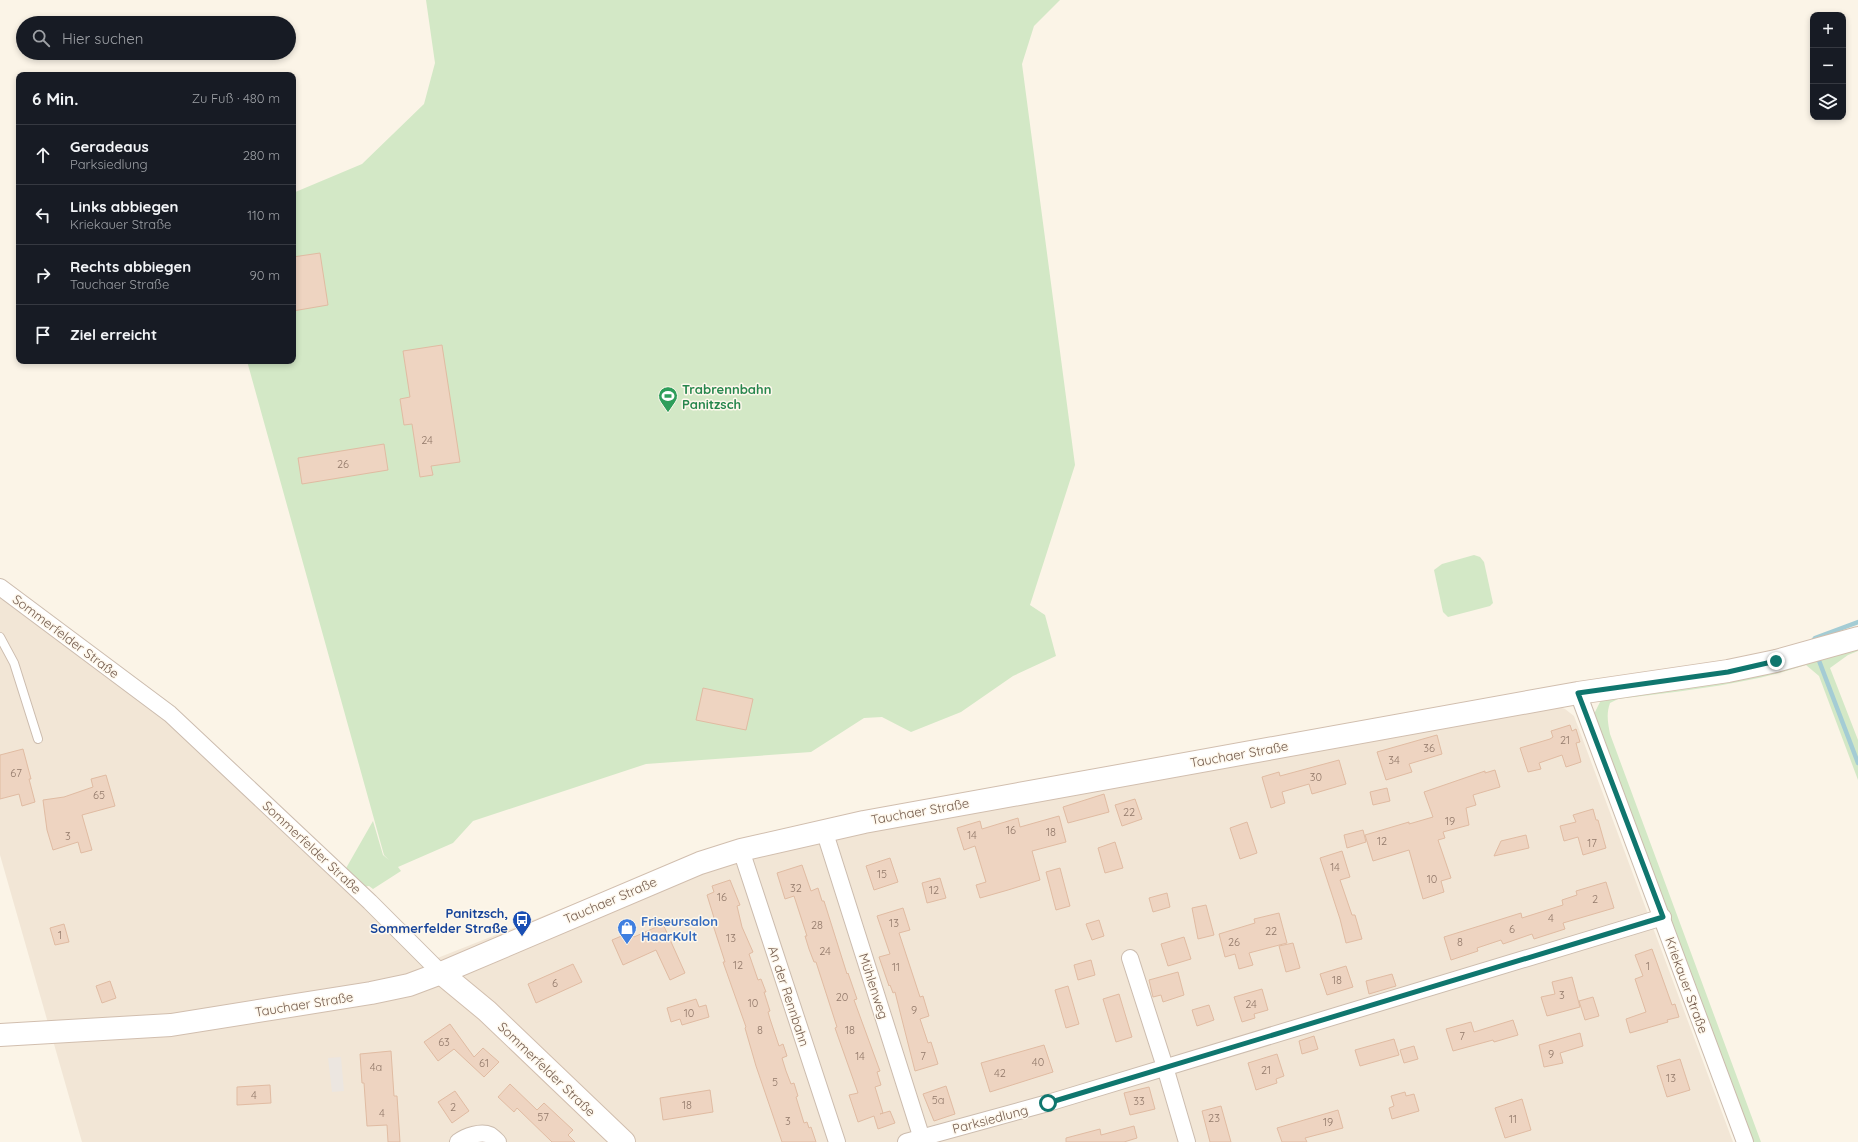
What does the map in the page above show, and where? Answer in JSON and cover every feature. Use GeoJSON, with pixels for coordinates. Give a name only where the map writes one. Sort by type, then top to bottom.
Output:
{"type":"FeatureCollection","features":[{"type":"Feature","properties":{"kind":"street","name":"Sommerfelder Straße"},"geometry":{"type":"LineString","coordinates":[[0,587],[170,714],[370,902],[441,973],[487,1011],[624,1142]]}},
{"type":"Feature","properties":{"kind":"street","name":"Tauchaer Straße"},"geometry":{"type":"LineString","coordinates":[[0,1035],[171,1025],[371,993],[410,984],[441,973],[666,876],[741,850],[824,830],[974,801],[1578,693],[1728,672],[1776,661],[1858,638]]}},
{"type":"Feature","properties":{"kind":"street","name":"Kriekauer Straße"},"geometry":{"type":"LineString","coordinates":[[1578,693],[1663,917],[1745,1142]]}},
{"type":"Feature","properties":{"kind":"street","name":"Mühlenweg"},"geometry":{"type":"LineString","coordinates":[[824,830],[922,1140]]}},
{"type":"Feature","properties":{"kind":"street","name":"An der Rennbahn"},"geometry":{"type":"LineString","coordinates":[[741,850],[837,1142]]}},
{"type":"Feature","properties":{"kind":"street","name":"Parksiedlung"},"geometry":{"type":"LineString","coordinates":[[906,1142],[922,1140],[1048,1103],[1663,917]]}},
{"type":"Feature","properties":{"kind":"street"},"geometry":{"type":"LineString","coordinates":[[1130,958],[1187,1142]]}},
{"type":"Feature","properties":{"kind":"street"},"geometry":{"type":"LineString","coordinates":[[458,1142],[467,1137],[482,1133],[490,1135],[498,1142]]}},
{"type":"Feature","properties":{"kind":"lane"},"geometry":{"type":"LineString","coordinates":[[0,637],[14,663],[38,739]]}},
{"type":"Feature","properties":{"kind":"shaded area"},"geometry":{"type":"Polygon","coordinates":[[[0,587],[166,713],[430,961],[621,885],[735,864],[763,851],[842,832],[1303,754],[1559,707],[1565,709],[1574,716],[1733,1142],[82,1142],[0,855],[0,587]]]}},
{"type":"Feature","properties":{"kind":"shaded area"},"geometry":{"type":"Polygon","coordinates":[[[341,1057],[344,1091],[332,1092],[328,1058],[341,1057]]]}},
{"type":"Feature","properties":{"kind":"green space","name":"Trabrennbahn Panitzsch"},"geometry":{"type":"Polygon","coordinates":[[[426,0],[1060,0],[1034,26],[1022,64],[1075,465],[1030,605],[1045,615],[1056,656],[1013,676],[961,712],[911,732],[882,717],[864,718],[811,752],[646,764],[473,821],[453,843],[398,867],[401,871],[373,889],[369,886],[363,887],[0,582],[0,579],[95,651],[345,870],[373,821],[383,855],[389,860],[384,855],[248,364],[296,364],[296,192],[362,164],[424,104],[435,63],[426,0]]]}},
{"type":"Feature","properties":{"kind":"green space"},"geometry":{"type":"Polygon","coordinates":[[[1474,555],[1480,557],[1484,562],[1493,603],[1490,606],[1448,617],[1443,612],[1434,570],[1442,564],[1474,555]]]}},
{"type":"Feature","properties":{"kind":"green space"},"geometry":{"type":"Polygon","coordinates":[[[1858,644],[1858,651],[1848,655],[1830,668],[1858,740],[1858,780],[1819,676],[1806,665],[1760,678],[1689,690],[1618,699],[1610,703],[1608,711],[1610,734],[1761,1142],[1751,1142],[1595,720],[1595,712],[1601,700],[1858,644]]]}},
{"type":"Feature","properties":{"kind":"building"},"geometry":{"type":"Polygon","coordinates":[[[320,253],[328,305],[296,310],[296,257],[320,253]]]}},
{"type":"Feature","properties":{"kind":"building"},"geometry":{"type":"Polygon","coordinates":[[[442,345],[460,462],[431,466],[433,475],[420,477],[412,424],[404,425],[400,399],[410,397],[403,351],[442,345]]]}},
{"type":"Feature","properties":{"kind":"building"},"geometry":{"type":"Polygon","coordinates":[[[384,444],[388,470],[302,484],[298,458],[384,444]]]}},
{"type":"Feature","properties":{"kind":"building"},"geometry":{"type":"Polygon","coordinates":[[[703,688],[753,699],[746,730],[696,720],[703,688]]]}},
{"type":"Feature","properties":{"kind":"building"},"geometry":{"type":"Polygon","coordinates":[[[1570,725],[1572,731],[1576,729],[1580,742],[1576,743],[1581,762],[1566,767],[1562,755],[1539,763],[1541,769],[1528,772],[1520,748],[1550,739],[1553,737],[1551,731],[1570,725]]]}},
{"type":"Feature","properties":{"kind":"building"},"geometry":{"type":"Polygon","coordinates":[[[1437,735],[1442,754],[1409,764],[1412,772],[1386,780],[1377,752],[1437,735]]]}},
{"type":"Feature","properties":{"kind":"building"},"geometry":{"type":"Polygon","coordinates":[[[23,749],[35,802],[22,806],[19,794],[0,799],[0,755],[23,749]]]}},
{"type":"Feature","properties":{"kind":"building"},"geometry":{"type":"Polygon","coordinates":[[[1339,760],[1346,784],[1312,794],[1309,784],[1282,792],[1285,803],[1271,808],[1262,777],[1279,772],[1280,776],[1339,760]]]}},
{"type":"Feature","properties":{"kind":"building"},"geometry":{"type":"Polygon","coordinates":[[[1495,770],[1500,787],[1473,795],[1476,805],[1466,808],[1469,825],[1443,832],[1445,838],[1438,840],[1451,878],[1441,881],[1444,892],[1423,899],[1409,850],[1373,861],[1365,835],[1409,822],[1409,824],[1433,817],[1424,792],[1485,771],[1485,773],[1495,770]]]}},
{"type":"Feature","properties":{"kind":"building"},"geometry":{"type":"Polygon","coordinates":[[[106,775],[115,806],[82,815],[92,850],[81,853],[78,842],[53,850],[47,830],[43,800],[64,797],[93,787],[91,779],[106,775]]]}},
{"type":"Feature","properties":{"kind":"building"},"geometry":{"type":"Polygon","coordinates":[[[1387,788],[1390,801],[1373,805],[1370,792],[1387,788]]]}},
{"type":"Feature","properties":{"kind":"building"},"geometry":{"type":"Polygon","coordinates":[[[1104,794],[1109,812],[1068,823],[1063,807],[1104,794]]]}},
{"type":"Feature","properties":{"kind":"building"},"geometry":{"type":"Polygon","coordinates":[[[1135,799],[1142,819],[1122,826],[1115,805],[1135,799]]]}},
{"type":"Feature","properties":{"kind":"building"},"geometry":{"type":"Polygon","coordinates":[[[1593,809],[1596,820],[1598,820],[1606,848],[1583,855],[1578,837],[1564,841],[1560,826],[1576,822],[1573,815],[1593,809]]]}},
{"type":"Feature","properties":{"kind":"building"},"geometry":{"type":"Polygon","coordinates":[[[1059,816],[1066,842],[1032,851],[1040,880],[980,898],[976,885],[986,882],[975,846],[964,850],[957,828],[980,821],[982,829],[1018,818],[1020,827],[1059,816]]]}},
{"type":"Feature","properties":{"kind":"building"},"geometry":{"type":"Polygon","coordinates":[[[1247,822],[1257,853],[1240,859],[1230,828],[1247,822]]]}},
{"type":"Feature","properties":{"kind":"building"},"geometry":{"type":"Polygon","coordinates":[[[1363,830],[1366,842],[1347,848],[1344,835],[1363,830]]]}},
{"type":"Feature","properties":{"kind":"building"},"geometry":{"type":"Polygon","coordinates":[[[1526,835],[1529,848],[1494,856],[1501,841],[1526,835]]]}},
{"type":"Feature","properties":{"kind":"building"},"geometry":{"type":"Polygon","coordinates":[[[1115,842],[1123,868],[1105,873],[1098,848],[1115,842]]]}},
{"type":"Feature","properties":{"kind":"building"},"geometry":{"type":"Polygon","coordinates":[[[1342,851],[1350,877],[1340,880],[1352,915],[1355,915],[1362,939],[1346,943],[1340,919],[1320,858],[1342,851]]]}},
{"type":"Feature","properties":{"kind":"building"},"geometry":{"type":"Polygon","coordinates":[[[890,858],[898,882],[874,890],[866,866],[890,858]]]}},
{"type":"Feature","properties":{"kind":"building"},"geometry":{"type":"Polygon","coordinates":[[[802,865],[811,891],[818,888],[822,901],[824,901],[847,974],[848,973],[857,999],[854,1000],[880,1071],[877,1072],[881,1085],[875,1087],[883,1113],[880,1114],[890,1111],[895,1123],[878,1129],[874,1116],[858,1122],[849,1095],[858,1093],[835,1028],[837,1027],[816,962],[814,962],[809,949],[805,936],[807,936],[794,896],[785,899],[777,873],[802,865]]]}},
{"type":"Feature","properties":{"kind":"building"},"geometry":{"type":"Polygon","coordinates":[[[1060,868],[1070,906],[1056,910],[1046,872],[1060,868]]]}},
{"type":"Feature","properties":{"kind":"building"},"geometry":{"type":"Polygon","coordinates":[[[940,878],[946,898],[927,903],[922,883],[940,878]]]}},
{"type":"Feature","properties":{"kind":"building"},"geometry":{"type":"Polygon","coordinates":[[[730,880],[740,905],[737,906],[742,927],[753,952],[749,954],[758,980],[761,979],[766,992],[764,992],[770,1011],[768,1012],[770,1019],[779,1046],[783,1044],[787,1056],[782,1058],[786,1071],[791,1084],[794,1083],[798,1096],[796,1097],[804,1123],[807,1122],[809,1128],[811,1127],[816,1142],[782,1142],[756,1066],[745,1028],[746,1027],[723,962],[725,962],[712,922],[715,921],[707,895],[714,892],[712,886],[730,880]]]}},
{"type":"Feature","properties":{"kind":"building"},"geometry":{"type":"Polygon","coordinates":[[[1606,882],[1614,908],[1563,923],[1565,929],[1534,939],[1532,934],[1503,944],[1501,940],[1477,948],[1478,951],[1451,960],[1444,937],[1521,913],[1522,918],[1563,905],[1562,900],[1577,895],[1576,891],[1606,882]]]}},
{"type":"Feature","properties":{"kind":"building"},"geometry":{"type":"Polygon","coordinates":[[[1167,893],[1170,907],[1153,912],[1149,898],[1167,893]]]}},
{"type":"Feature","properties":{"kind":"building"},"geometry":{"type":"Polygon","coordinates":[[[1206,905],[1214,935],[1198,939],[1192,908],[1206,905]]]}},
{"type":"Feature","properties":{"kind":"building"},"geometry":{"type":"Polygon","coordinates":[[[903,908],[910,930],[899,933],[920,997],[923,996],[929,1016],[920,1019],[928,1043],[931,1042],[938,1064],[915,1071],[895,992],[893,993],[890,985],[889,986],[879,957],[890,954],[877,916],[903,908]]]}},
{"type":"Feature","properties":{"kind":"building"},"geometry":{"type":"Polygon","coordinates":[[[1279,913],[1287,943],[1249,953],[1253,965],[1239,969],[1235,954],[1225,957],[1219,934],[1255,923],[1254,919],[1279,913]]]}},
{"type":"Feature","properties":{"kind":"building"},"geometry":{"type":"Polygon","coordinates":[[[1099,920],[1104,936],[1092,940],[1086,924],[1099,920]]]}},
{"type":"Feature","properties":{"kind":"building"},"geometry":{"type":"Polygon","coordinates":[[[64,924],[69,942],[55,945],[50,928],[64,924]]]}},
{"type":"Feature","properties":{"kind":"building"},"geometry":{"type":"Polygon","coordinates":[[[663,924],[685,973],[670,980],[656,950],[623,965],[612,940],[631,932],[634,937],[663,924]]]}},
{"type":"Feature","properties":{"kind":"building"},"geometry":{"type":"Polygon","coordinates":[[[1184,937],[1191,959],[1168,966],[1161,944],[1184,937]]]}},
{"type":"Feature","properties":{"kind":"building"},"geometry":{"type":"Polygon","coordinates":[[[1293,943],[1300,968],[1286,972],[1279,946],[1293,943]]]}},
{"type":"Feature","properties":{"kind":"building"},"geometry":{"type":"Polygon","coordinates":[[[1652,949],[1672,1005],[1675,1004],[1679,1017],[1667,1020],[1668,1022],[1630,1033],[1626,1019],[1646,1012],[1635,979],[1643,976],[1635,955],[1652,949]]]}},
{"type":"Feature","properties":{"kind":"building"},"geometry":{"type":"Polygon","coordinates":[[[1091,960],[1095,975],[1078,980],[1074,965],[1091,960]]]}},
{"type":"Feature","properties":{"kind":"building"},"geometry":{"type":"Polygon","coordinates":[[[573,964],[582,982],[536,1003],[528,984],[573,964]]]}},
{"type":"Feature","properties":{"kind":"building"},"geometry":{"type":"Polygon","coordinates":[[[1346,966],[1353,987],[1327,995],[1320,974],[1346,966]]]}},
{"type":"Feature","properties":{"kind":"building"},"geometry":{"type":"Polygon","coordinates":[[[1178,972],[1184,995],[1163,1002],[1161,995],[1153,997],[1149,980],[1178,972]]]}},
{"type":"Feature","properties":{"kind":"building"},"geometry":{"type":"Polygon","coordinates":[[[1392,974],[1396,986],[1369,994],[1366,981],[1392,974]]]}},
{"type":"Feature","properties":{"kind":"building"},"geometry":{"type":"Polygon","coordinates":[[[1572,977],[1580,1007],[1547,1016],[1541,997],[1555,994],[1552,982],[1572,977]]]}},
{"type":"Feature","properties":{"kind":"building"},"geometry":{"type":"Polygon","coordinates":[[[110,981],[116,998],[102,1003],[96,986],[110,981]]]}},
{"type":"Feature","properties":{"kind":"building"},"geometry":{"type":"Polygon","coordinates":[[[1068,986],[1079,1024],[1066,1028],[1055,990],[1068,986]]]}},
{"type":"Feature","properties":{"kind":"building"},"geometry":{"type":"Polygon","coordinates":[[[1262,989],[1268,1010],[1254,1014],[1255,1018],[1242,1022],[1234,997],[1262,989]]]}},
{"type":"Feature","properties":{"kind":"building"},"geometry":{"type":"Polygon","coordinates":[[[1119,994],[1132,1037],[1116,1042],[1103,999],[1119,994]]]}},
{"type":"Feature","properties":{"kind":"building"},"geometry":{"type":"Polygon","coordinates":[[[1593,997],[1599,1016],[1585,1020],[1579,1001],[1593,997]]]}},
{"type":"Feature","properties":{"kind":"building"},"geometry":{"type":"Polygon","coordinates":[[[696,999],[699,1007],[706,1005],[709,1017],[682,1025],[680,1019],[671,1022],[667,1008],[696,999]]]}},
{"type":"Feature","properties":{"kind":"building"},"geometry":{"type":"Polygon","coordinates":[[[1209,1005],[1214,1020],[1197,1026],[1192,1010],[1209,1005]]]}},
{"type":"Feature","properties":{"kind":"building"},"geometry":{"type":"Polygon","coordinates":[[[1513,1020],[1518,1035],[1453,1051],[1446,1029],[1471,1022],[1474,1032],[1513,1020]]]}},
{"type":"Feature","properties":{"kind":"building"},"geometry":{"type":"Polygon","coordinates":[[[450,1024],[474,1057],[483,1048],[499,1062],[484,1077],[454,1049],[438,1061],[424,1042],[450,1024]]]}},
{"type":"Feature","properties":{"kind":"building"},"geometry":{"type":"Polygon","coordinates":[[[1580,1033],[1583,1046],[1560,1053],[1563,1063],[1544,1067],[1539,1045],[1580,1033]]]}},
{"type":"Feature","properties":{"kind":"building"},"geometry":{"type":"Polygon","coordinates":[[[1314,1036],[1318,1049],[1302,1054],[1299,1041],[1314,1036]]]}},
{"type":"Feature","properties":{"kind":"building"},"geometry":{"type":"Polygon","coordinates":[[[1394,1039],[1399,1055],[1360,1066],[1355,1050],[1394,1039]]]}},
{"type":"Feature","properties":{"kind":"building"},"geometry":{"type":"Polygon","coordinates":[[[1044,1045],[1053,1072],[990,1092],[981,1063],[1044,1045]]]}},
{"type":"Feature","properties":{"kind":"building"},"geometry":{"type":"Polygon","coordinates":[[[1414,1046],[1418,1059],[1404,1063],[1400,1050],[1414,1046]]]}},
{"type":"Feature","properties":{"kind":"building"},"geometry":{"type":"Polygon","coordinates":[[[391,1051],[394,1096],[397,1096],[400,1142],[388,1142],[387,1125],[367,1126],[364,1083],[362,1083],[360,1054],[391,1051]]]}},
{"type":"Feature","properties":{"kind":"building"},"geometry":{"type":"Polygon","coordinates":[[[1277,1054],[1284,1076],[1276,1079],[1277,1083],[1256,1090],[1248,1063],[1277,1054]]]}},
{"type":"Feature","properties":{"kind":"building"},"geometry":{"type":"Polygon","coordinates":[[[1680,1059],[1690,1090],[1667,1097],[1657,1066],[1680,1059]]]}},
{"type":"Feature","properties":{"kind":"building"},"geometry":{"type":"Polygon","coordinates":[[[510,1084],[537,1110],[544,1103],[573,1130],[568,1135],[575,1142],[552,1142],[517,1108],[514,1112],[498,1097],[510,1084]]]}},
{"type":"Feature","properties":{"kind":"building"},"geometry":{"type":"Polygon","coordinates":[[[270,1085],[271,1103],[237,1105],[237,1087],[270,1085]]]}},
{"type":"Feature","properties":{"kind":"building"},"geometry":{"type":"Polygon","coordinates":[[[946,1086],[955,1114],[934,1121],[923,1094],[946,1086]]]}},
{"type":"Feature","properties":{"kind":"building"},"geometry":{"type":"Polygon","coordinates":[[[1149,1087],[1155,1109],[1130,1115],[1124,1093],[1149,1087]]]}},
{"type":"Feature","properties":{"kind":"building"},"geometry":{"type":"Polygon","coordinates":[[[710,1090],[713,1112],[663,1120],[660,1098],[710,1090]]]}},
{"type":"Feature","properties":{"kind":"building"},"geometry":{"type":"Polygon","coordinates":[[[455,1091],[469,1111],[452,1123],[438,1102],[455,1091]]]}},
{"type":"Feature","properties":{"kind":"building"},"geometry":{"type":"Polygon","coordinates":[[[1405,1092],[1406,1096],[1414,1094],[1419,1111],[1392,1119],[1389,1108],[1394,1106],[1391,1096],[1405,1092]]]}},
{"type":"Feature","properties":{"kind":"building"},"geometry":{"type":"Polygon","coordinates":[[[1522,1099],[1531,1130],[1505,1138],[1495,1108],[1522,1099]]]}},
{"type":"Feature","properties":{"kind":"building"},"geometry":{"type":"Polygon","coordinates":[[[1221,1106],[1231,1142],[1210,1142],[1202,1111],[1221,1106]]]}},
{"type":"Feature","properties":{"kind":"building"},"geometry":{"type":"Polygon","coordinates":[[[1338,1110],[1343,1128],[1305,1138],[1307,1142],[1282,1142],[1277,1128],[1338,1110]]]}},
{"type":"Feature","properties":{"kind":"building"},"geometry":{"type":"Polygon","coordinates":[[[1134,1126],[1137,1138],[1124,1142],[1066,1142],[1066,1138],[1100,1129],[1101,1135],[1134,1126]]]}},
{"type":"Feature","properties":{"kind":"waterway"},"geometry":{"type":"LineString","coordinates":[[1812,642],[1815,638],[1858,622]]}},
{"type":"Feature","properties":{"kind":"waterway"},"geometry":{"type":"LineString","coordinates":[[1818,658],[1858,763]]}},
{"type":"Feature","properties":{"kind":"place","name":"Trabrennbahn Panitzsch"},"geometry":{"type":"Point","coordinates":[668,413]}},
{"type":"Feature","properties":{"kind":"place","name":"Panitzsch, Sommerfelder Straße"},"geometry":{"type":"Point","coordinates":[522,937]}},
{"type":"Feature","properties":{"kind":"place","name":"Friseursalon HaarKult"},"geometry":{"type":"Point","coordinates":[627,945]}},
{"type":"Feature","properties":{"kind":"route"},"geometry":{"type":"LineString","coordinates":[[1048,1103],[1663,917],[1578,693],[1728,672],[1776,661]]}}]}
